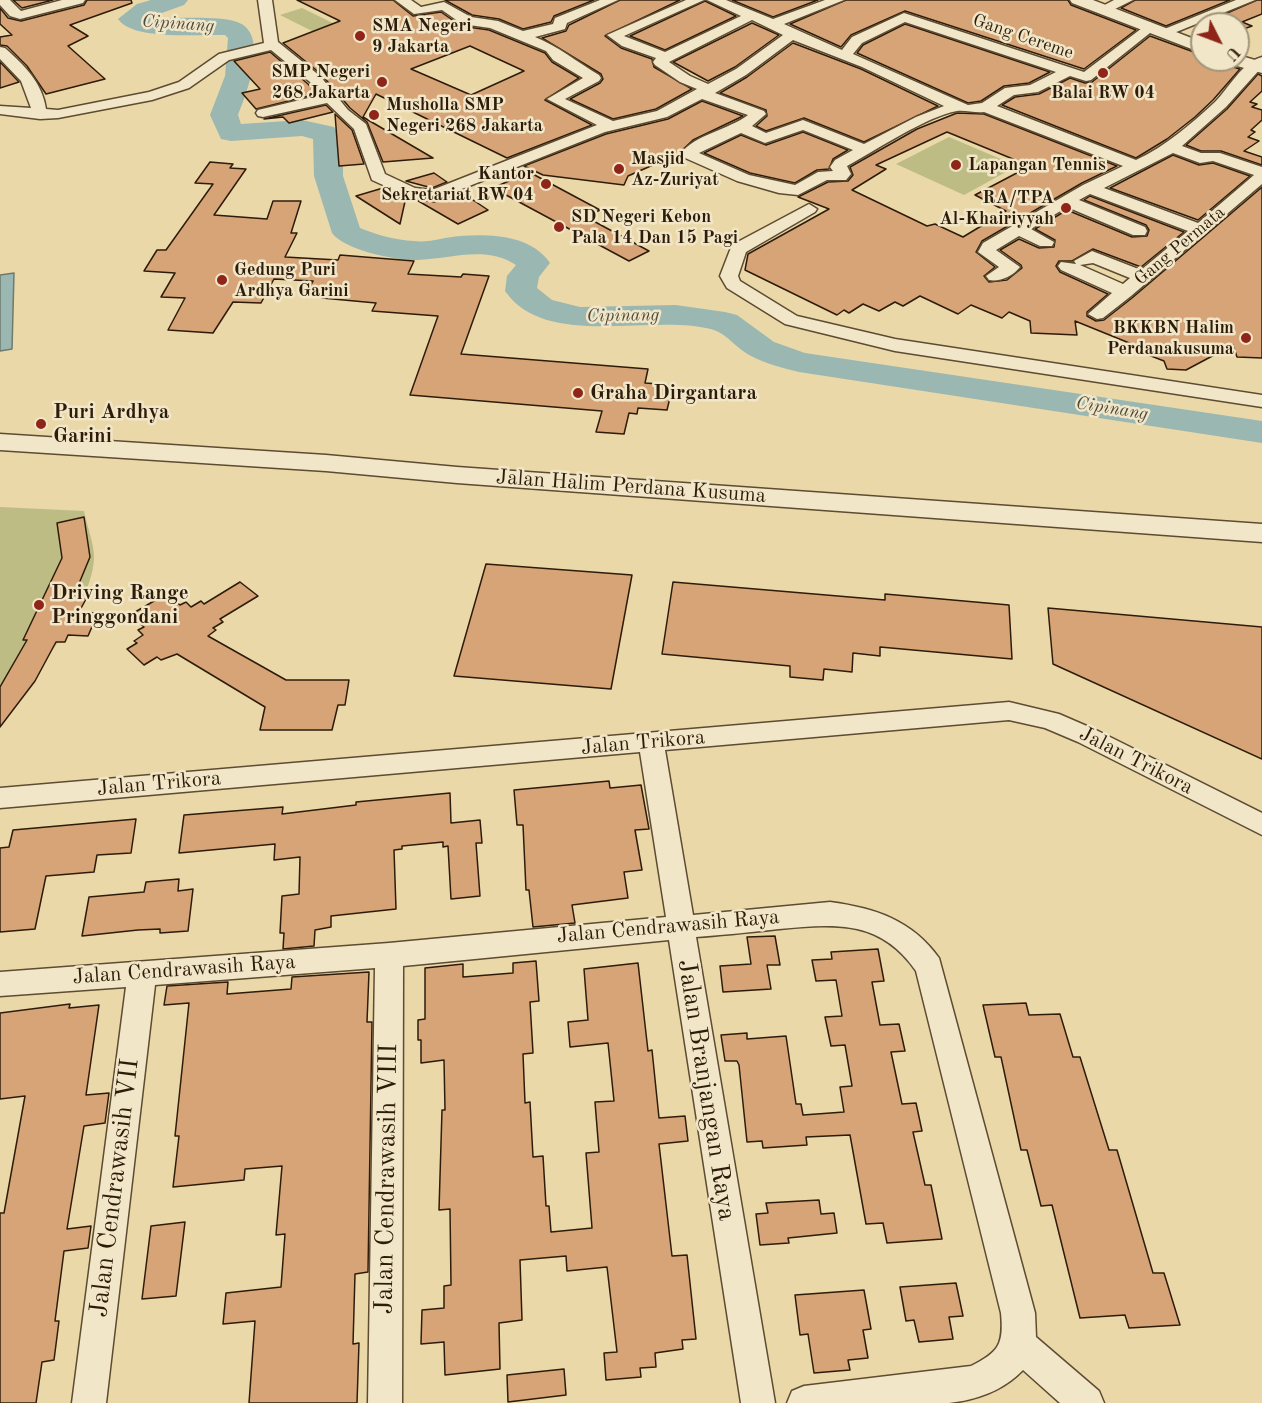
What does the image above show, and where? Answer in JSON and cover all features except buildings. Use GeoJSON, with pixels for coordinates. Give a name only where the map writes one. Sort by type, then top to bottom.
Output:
{"type":"FeatureCollection","features":[{"type":"Feature","properties":{"kind":"street"},"geometry":{"type":"LineString","coordinates":[[3,0],[15,13],[20,15],[78,0]]}},
{"type":"Feature","properties":{"kind":"street"},"geometry":{"type":"LineString","coordinates":[[265,0],[270,46],[315,79],[329,98],[361,127],[378,177],[411,192],[428,196],[491,175],[611,126],[662,114],[707,92],[761,60],[776,44],[793,34]]}},
{"type":"Feature","properties":{"kind":"street"},"geometry":{"type":"LineString","coordinates":[[402,0],[418,11],[444,6],[467,21],[493,24],[511,33],[525,35],[551,48],[558,57],[594,78],[557,95],[554,99],[611,126]]}},
{"type":"Feature","properties":{"kind":"street"},"geometry":{"type":"LineString","coordinates":[[525,35],[561,25],[560,21],[611,0]]}},
{"type":"Feature","properties":{"kind":"street"},"geometry":{"type":"LineString","coordinates":[[667,57],[627,43],[614,35],[697,0]]}},
{"type":"Feature","properties":{"kind":"street"},"geometry":{"type":"LineString","coordinates":[[714,0],[845,55],[957,106],[972,109],[986,106],[1010,91],[1033,89],[1067,72]]}},
{"type":"Feature","properties":{"kind":"street"},"geometry":{"type":"LineString","coordinates":[[773,24],[837,0]]}},
{"type":"Feature","properties":{"kind":"street"},"geometry":{"type":"LineString","coordinates":[[1078,0],[1190,43]]}},
{"type":"Feature","properties":{"kind":"street"},"geometry":{"type":"LineString","coordinates":[[1104,9],[1126,0]]}},
{"type":"Feature","properties":{"kind":"street","name":"Gang Cereme"},"geometry":{"type":"LineString","coordinates":[[845,55],[857,40],[904,17],[973,38],[1067,72],[1088,76],[1157,29],[1248,0]]}},
{"type":"Feature","properties":{"kind":"street"},"geometry":{"type":"LineString","coordinates":[[753,15],[699,39],[660,62],[707,92],[760,115],[698,146],[688,154],[751,180],[794,190],[824,175],[840,177],[843,174],[840,165],[921,120],[957,106]]}},
{"type":"Feature","properties":{"kind":"street"},"geometry":{"type":"LineString","coordinates":[[655,16],[699,39]]}},
{"type":"Feature","properties":{"kind":"street"},"geometry":{"type":"LineString","coordinates":[[0,110],[40,115],[77,112],[175,89],[216,61],[230,55],[270,46]]}},
{"type":"Feature","properties":{"kind":"street"},"geometry":{"type":"LineString","coordinates":[[0,51],[23,72],[36,91],[40,115]]}},
{"type":"Feature","properties":{"kind":"street"},"geometry":{"type":"LineString","coordinates":[[995,276],[1011,267],[987,252],[989,247],[1089,188],[1172,147],[1221,104],[1259,65]]}},
{"type":"Feature","properties":{"kind":"street"},"geometry":{"type":"LineString","coordinates":[[262,113],[329,98]]}},
{"type":"Feature","properties":{"kind":"street"},"geometry":{"type":"LineString","coordinates":[[986,106],[1134,165]]}},
{"type":"Feature","properties":{"kind":"street"},"geometry":{"type":"LineString","coordinates":[[741,126],[767,138],[803,124],[865,150]]}},
{"type":"Feature","properties":{"kind":"street"},"geometry":{"type":"LineString","coordinates":[[1172,147],[1200,158],[1214,156],[1262,174]]}},
{"type":"Feature","properties":{"kind":"street","name":"Gang Permata"},"geometry":{"type":"LineString","coordinates":[[1097,314],[1200,230],[1262,174]]}},
{"type":"Feature","properties":{"kind":"street"},"geometry":{"type":"LineString","coordinates":[[1089,188],[1200,230]]}},
{"type":"Feature","properties":{"kind":"street"},"geometry":{"type":"LineString","coordinates":[[1066,201],[1139,231]]}},
{"type":"Feature","properties":{"kind":"street"},"geometry":{"type":"LineString","coordinates":[[809,209],[738,249],[729,276],[733,284],[791,320],[808,326],[895,345],[1189,385],[1262,391]]}},
{"type":"Feature","properties":{"kind":"street"},"geometry":{"type":"LineString","coordinates":[[1018,230],[1046,242]]}},
{"type":"Feature","properties":{"kind":"street"},"geometry":{"type":"LineString","coordinates":[[1125,292],[1075,264],[1092,256],[1143,277]]}},
{"type":"Feature","properties":{"kind":"street"},"geometry":{"type":"LineString","coordinates":[[1189,385],[1262,400]]}},
{"type":"Feature","properties":{"kind":"street","name":"Jalan Halim Perdana Kusuma"},"geometry":{"type":"LineString","coordinates":[[0,426],[1262,512]]}},
{"type":"Feature","properties":{"kind":"street","name":"Jalan Halim Perdana Kusuma"},"geometry":{"type":"LineString","coordinates":[[0,442],[326,463],[457,475],[1262,533]]}},
{"type":"Feature","properties":{"kind":"street","name":"Jalan Trikora"},"geometry":{"type":"LineString","coordinates":[[0,798],[1009,711],[1050,720],[1087,736],[1262,825]]}},
{"type":"Feature","properties":{"kind":"street","name":"Jalan Branjangan Raya"},"geometry":{"type":"LineString","coordinates":[[651,742],[758,1403]]}},
{"type":"Feature","properties":{"kind":"street","name":"Jalan Cendrawasih Raya"},"geometry":{"type":"LineString","coordinates":[[0,984],[389,954],[679,925],[830,913],[854,915],[880,924],[913,944],[929,967],[1018,1313],[1019,1345]]}},
{"type":"Feature","properties":{"kind":"street","name":"Jalan Cendrawasih VIII"},"geometry":{"type":"LineString","coordinates":[[385,1403],[389,954]]}},
{"type":"Feature","properties":{"kind":"street","name":"Jalan Cendrawasih VII"},"geometry":{"type":"LineString","coordinates":[[89,1403],[142,974]]}},
{"type":"Feature","properties":{"kind":"street"},"geometry":{"type":"LineString","coordinates":[[804,1403],[972,1383],[991,1375],[1008,1363],[1019,1345],[1087,1403]]}},
{"type":"Feature","properties":{"kind":"shaded area"},"geometry":{"type":"Polygon","coordinates":[[[302,8],[343,28],[322,36],[280,15],[302,8]]]}},
{"type":"Feature","properties":{"kind":"shaded area","name":"Lapangan Tennis"},"geometry":{"type":"Polygon","coordinates":[[[949,137],[1017,166],[964,195],[896,164],[949,137]]]}},
{"type":"Feature","properties":{"kind":"shaded area","name":"Driving Range Pringgondani"},"geometry":{"type":"Polygon","coordinates":[[[0,507],[84,511],[94,557],[91,576],[72,620],[0,722],[0,507]]]}},
{"type":"Feature","properties":{"kind":"water"},"geometry":{"type":"Polygon","coordinates":[[[14,273],[12,349],[0,351],[0,275],[14,273]]]}},
{"type":"Feature","properties":{"kind":"waterway","name":"Cipinang"},"geometry":{"type":"LineString","coordinates":[[176,0],[146,9],[130,19],[138,25],[231,28],[240,35],[241,55],[238,76],[224,115],[231,133],[302,128],[324,133],[329,142],[327,153],[329,176],[347,233],[369,243],[416,251],[462,245],[510,247],[534,263],[523,276],[521,291],[541,307],[580,317],[676,315],[725,322],[762,349],[799,362],[1262,432]]}},
{"type":"Feature","properties":{"kind":"place","name":"SMA Negeri 9 Jakarta"},"geometry":{"type":"Point","coordinates":[360,36]}},
{"type":"Feature","properties":{"kind":"place","name":"Balai RW 04"},"geometry":{"type":"Point","coordinates":[1103,73]}},
{"type":"Feature","properties":{"kind":"place","name":"SMP Negeri 268 Jakarta"},"geometry":{"type":"Point","coordinates":[382,82]}},
{"type":"Feature","properties":{"kind":"place","name":"Musholla SMP Negeri 268 Jakarta"},"geometry":{"type":"Point","coordinates":[374,115]}},
{"type":"Feature","properties":{"kind":"place","name":"Lapangan Tennis"},"geometry":{"type":"Point","coordinates":[956,165]}},
{"type":"Feature","properties":{"kind":"place","name":"Masjid Az-Zuriyat"},"geometry":{"type":"Point","coordinates":[619,169]}},
{"type":"Feature","properties":{"kind":"place","name":"Kantor Sekretariat RW 04"},"geometry":{"type":"Point","coordinates":[546,184]}},
{"type":"Feature","properties":{"kind":"place","name":"RA/TPA Al-Khairiyyah"},"geometry":{"type":"Point","coordinates":[1066,208]}},
{"type":"Feature","properties":{"kind":"place","name":"SD Negeri Kebon Pala 14 Dan 15 Pagi"},"geometry":{"type":"Point","coordinates":[559,227]}},
{"type":"Feature","properties":{"kind":"place","name":"Gedung Puri Ardhya Garini"},"geometry":{"type":"Point","coordinates":[222,280]}},
{"type":"Feature","properties":{"kind":"place","name":"BKKBN Halim Perdanakusuma"},"geometry":{"type":"Point","coordinates":[1246,338]}},
{"type":"Feature","properties":{"kind":"place","name":"Graha Dirgantara"},"geometry":{"type":"Point","coordinates":[578,393]}},
{"type":"Feature","properties":{"kind":"place","name":"Puri Ardhya Garini"},"geometry":{"type":"Point","coordinates":[41,424]}},
{"type":"Feature","properties":{"kind":"place","name":"Driving Range Pringgondani"},"geometry":{"type":"Point","coordinates":[39,605]}}]}
